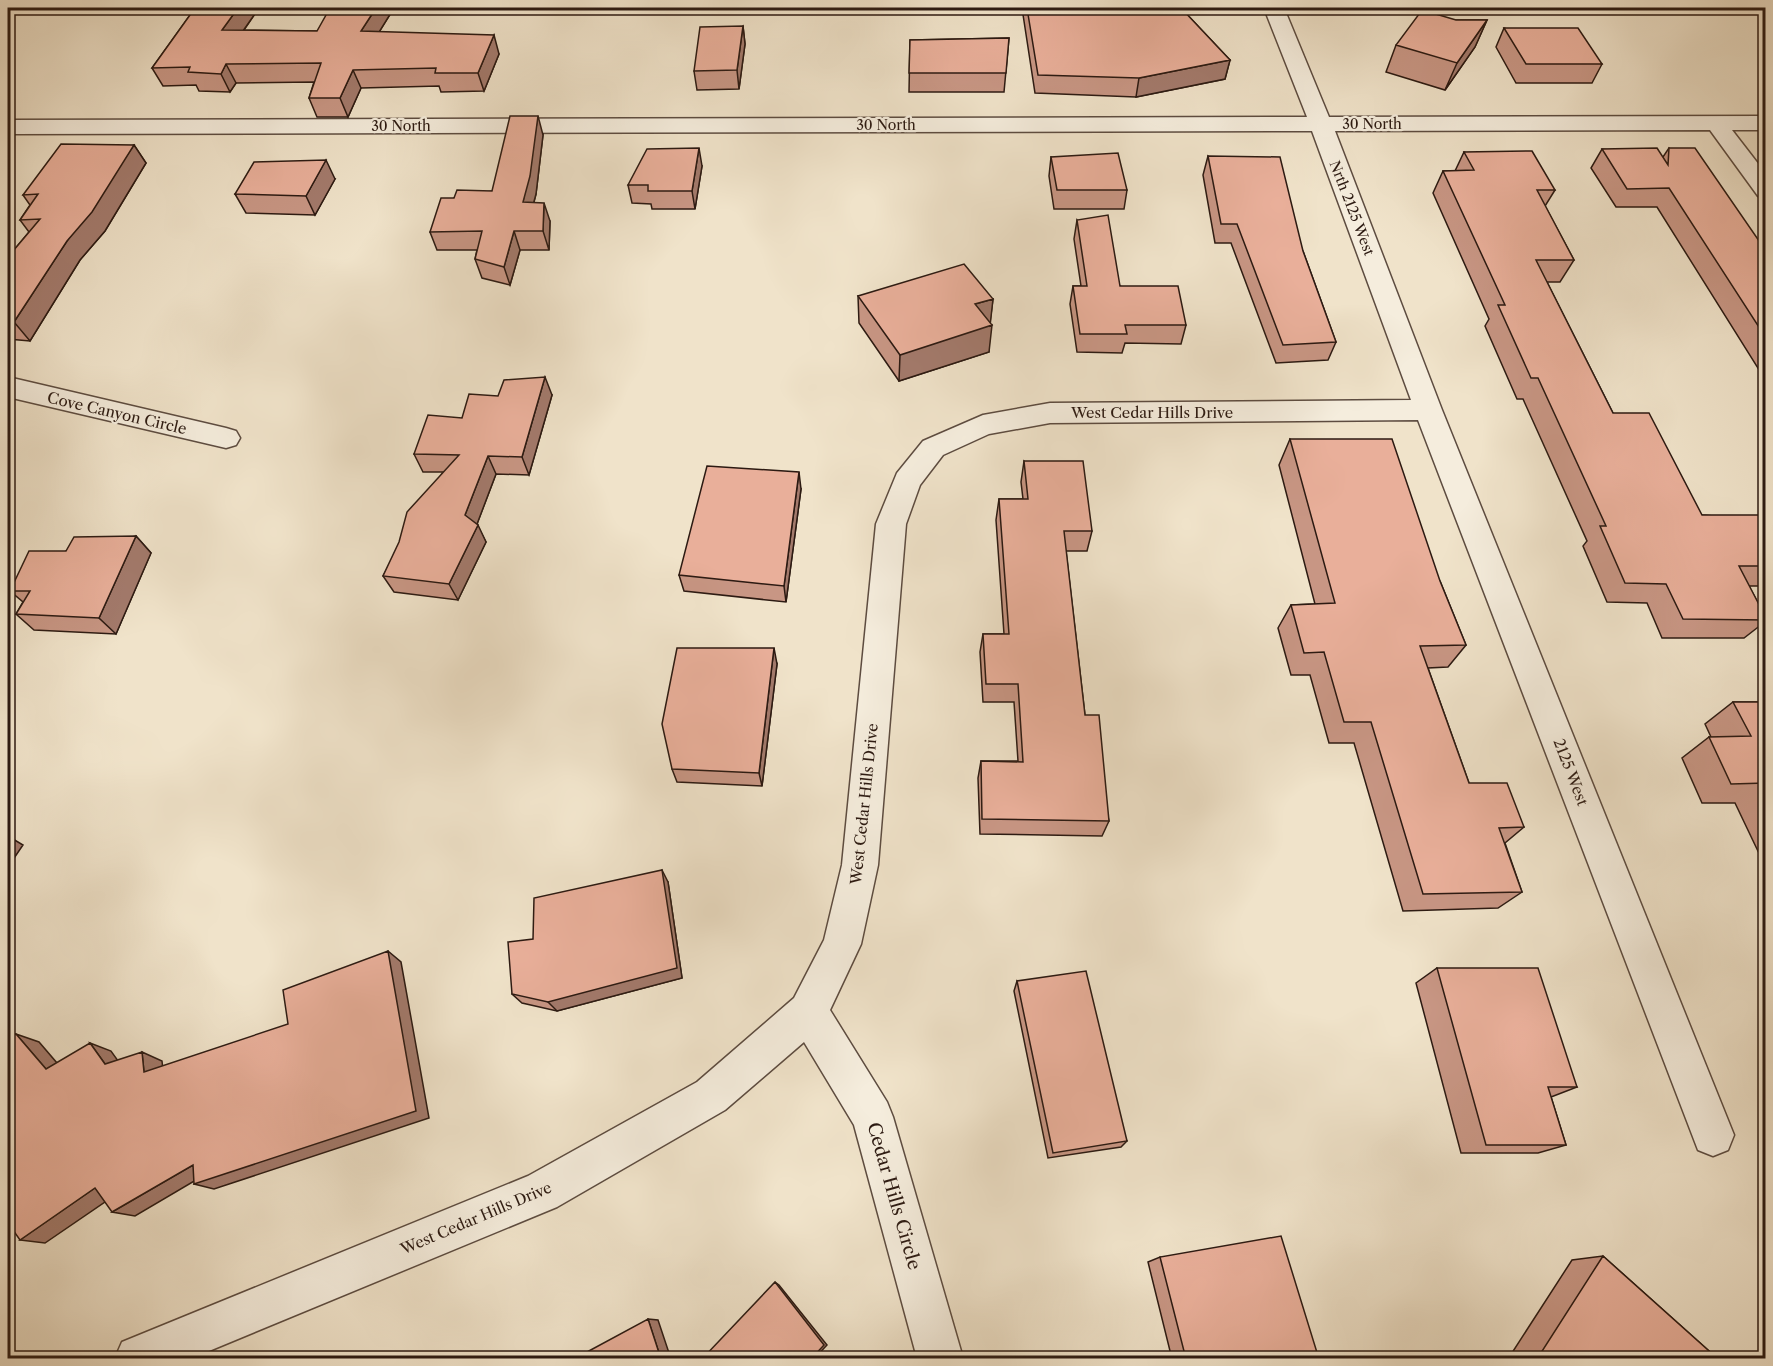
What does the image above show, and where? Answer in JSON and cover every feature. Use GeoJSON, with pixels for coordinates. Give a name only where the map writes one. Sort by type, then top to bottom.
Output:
{"type":"FeatureCollection","features":[{"type":"Feature","properties":{"kind":"street","name":"Nrth 2125 West"},"geometry":{"type":"LineString","coordinates":[[1274,8],[1321,124],[1428,410]]}},
{"type":"Feature","properties":{"kind":"street"},"geometry":{"type":"LineString","coordinates":[[1716,123],[1766,191]]}},
{"type":"Feature","properties":{"kind":"street","name":"30 North"},"geometry":{"type":"LineString","coordinates":[[8,128],[1766,123]]}},
{"type":"Feature","properties":{"kind":"street","name":"Cove Canyon Circle"},"geometry":{"type":"LineString","coordinates":[[8,387],[226,438]]}},
{"type":"Feature","properties":{"kind":"street","name":"West Cedar Hills Drive"},"geometry":{"type":"LineString","coordinates":[[138,1359],[542,1192],[711,1096],[808,1012],[842,945],[861,865],[891,524],[907,481],[933,448],[983,425],[1050,413],[1428,410]]}},
{"type":"Feature","properties":{"kind":"street","name":"2125 West"},"geometry":{"type":"LineString","coordinates":[[1428,410],[1713,1135]]}},
{"type":"Feature","properties":{"kind":"street","name":"Cedar Hills Circle"},"geometry":{"type":"LineString","coordinates":[[808,1012],[872,1117],[940,1359]]}},
{"type":"Feature","properties":{"kind":"building"},"geometry":{"type":"Polygon","coordinates":[[[195,8],[238,8],[222,30],[317,31],[330,8],[376,8],[361,31],[494,35],[478,73],[435,73],[436,68],[353,70],[340,98],[309,98],[321,63],[226,64],[221,74],[188,72],[190,67],[152,68],[195,8]]]}},
{"type":"Feature","properties":{"kind":"building"},"geometry":{"type":"Polygon","coordinates":[[[1027,8],[1181,8],[1230,60],[1139,78],[1038,75],[1027,8]]]}},
{"type":"Feature","properties":{"kind":"building"},"geometry":{"type":"Polygon","coordinates":[[[1422,10],[1456,20],[1487,20],[1457,63],[1396,45],[1422,10]]]}},
{"type":"Feature","properties":{"kind":"building"},"geometry":{"type":"Polygon","coordinates":[[[743,26],[737,70],[694,71],[700,27],[743,26]]]}},
{"type":"Feature","properties":{"kind":"building"},"geometry":{"type":"Polygon","coordinates":[[[1504,28],[1578,28],[1602,64],[1526,64],[1504,28]]]}},
{"type":"Feature","properties":{"kind":"building"},"geometry":{"type":"Polygon","coordinates":[[[1009,38],[1006,73],[909,73],[910,40],[1009,38]]]}},
{"type":"Feature","properties":{"kind":"building"},"geometry":{"type":"Polygon","coordinates":[[[510,116],[538,116],[530,176],[523,202],[544,203],[543,231],[514,231],[504,267],[475,259],[482,231],[430,232],[441,198],[454,198],[457,190],[492,191],[510,116]]]}},
{"type":"Feature","properties":{"kind":"building"},"geometry":{"type":"Polygon","coordinates":[[[61,144],[134,145],[92,212],[67,241],[14,322],[8,322],[8,257],[40,219],[20,220],[38,194],[23,195],[61,144]]]}},
{"type":"Feature","properties":{"kind":"building"},"geometry":{"type":"Polygon","coordinates":[[[699,148],[692,191],[648,191],[648,185],[628,185],[647,149],[699,148]]]}},
{"type":"Feature","properties":{"kind":"building"},"geometry":{"type":"Polygon","coordinates":[[[1657,148],[1668,165],[1669,148],[1695,148],[1766,251],[1766,338],[1669,188],[1627,189],[1602,149],[1657,148]]]}},
{"type":"Feature","properties":{"kind":"building"},"geometry":{"type":"Polygon","coordinates":[[[1532,151],[1555,190],[1537,190],[1574,260],[1536,260],[1613,413],[1649,413],[1702,515],[1763,515],[1766,520],[1766,566],[1739,566],[1766,620],[1683,619],[1666,584],[1625,583],[1600,526],[1606,526],[1538,378],[1531,378],[1498,305],[1505,305],[1443,171],[1474,170],[1464,152],[1532,151]]]}},
{"type":"Feature","properties":{"kind":"building"},"geometry":{"type":"Polygon","coordinates":[[[1118,153],[1127,190],[1057,190],[1051,157],[1118,153]]]}},
{"type":"Feature","properties":{"kind":"building"},"geometry":{"type":"Polygon","coordinates":[[[1208,156],[1280,157],[1303,251],[1336,342],[1283,345],[1237,224],[1221,224],[1208,156]]]}},
{"type":"Feature","properties":{"kind":"building"},"geometry":{"type":"Polygon","coordinates":[[[326,160],[306,196],[235,194],[254,162],[326,160]]]}},
{"type":"Feature","properties":{"kind":"building"},"geometry":{"type":"Polygon","coordinates":[[[1108,215],[1120,286],[1178,286],[1186,325],[1125,325],[1127,334],[1080,334],[1073,286],[1087,286],[1077,220],[1108,215]]]}},
{"type":"Feature","properties":{"kind":"building"},"geometry":{"type":"Polygon","coordinates":[[[964,264],[993,299],[975,304],[992,325],[900,355],[858,296],[964,264]]]}},
{"type":"Feature","properties":{"kind":"building"},"geometry":{"type":"Polygon","coordinates":[[[545,377],[522,457],[488,456],[465,515],[478,525],[449,584],[383,576],[399,542],[407,512],[459,455],[414,454],[428,415],[462,418],[469,394],[498,396],[504,380],[545,377]]]}},
{"type":"Feature","properties":{"kind":"building"},"geometry":{"type":"Polygon","coordinates":[[[1290,439],[1392,439],[1440,581],[1466,645],[1420,646],[1469,783],[1507,783],[1524,827],[1499,828],[1522,892],[1423,894],[1371,722],[1344,722],[1324,652],[1304,653],[1291,605],[1335,603],[1290,439]]]}},
{"type":"Feature","properties":{"kind":"building"},"geometry":{"type":"Polygon","coordinates":[[[1024,461],[1083,461],[1092,531],[1064,531],[1085,715],[1099,715],[1109,821],[982,819],[981,761],[1023,762],[1018,684],[986,684],[983,634],[1009,634],[999,499],[1028,499],[1024,461]]]}},
{"type":"Feature","properties":{"kind":"building"},"geometry":{"type":"Polygon","coordinates":[[[707,466],[799,472],[784,586],[679,575],[707,466]]]}},
{"type":"Feature","properties":{"kind":"building"},"geometry":{"type":"Polygon","coordinates":[[[136,536],[99,618],[16,614],[30,591],[10,591],[29,551],[66,551],[74,537],[136,536]]]}},
{"type":"Feature","properties":{"kind":"building"},"geometry":{"type":"Polygon","coordinates":[[[677,648],[774,648],[759,773],[672,769],[662,724],[677,648]]]}},
{"type":"Feature","properties":{"kind":"building"},"geometry":{"type":"Polygon","coordinates":[[[1733,702],[1766,702],[1766,783],[1731,784],[1709,737],[1751,736],[1733,702]]]}},
{"type":"Feature","properties":{"kind":"building"},"geometry":{"type":"Polygon","coordinates":[[[662,870],[677,968],[548,1002],[512,994],[508,942],[533,939],[534,898],[662,870]]]}},
{"type":"Feature","properties":{"kind":"building"},"geometry":{"type":"Polygon","coordinates":[[[388,951],[416,1111],[194,1184],[193,1165],[112,1212],[95,1188],[20,1240],[8,1223],[8,1040],[16,1034],[46,1069],[90,1043],[105,1064],[142,1052],[144,1072],[288,1024],[283,990],[388,951]]]}},
{"type":"Feature","properties":{"kind":"building"},"geometry":{"type":"Polygon","coordinates":[[[1437,968],[1538,968],[1577,1087],[1548,1087],[1566,1145],[1486,1145],[1437,968]]]}},
{"type":"Feature","properties":{"kind":"building"},"geometry":{"type":"Polygon","coordinates":[[[1086,971],[1127,1141],[1053,1153],[1017,981],[1086,971]]]}},
{"type":"Feature","properties":{"kind":"building"},"geometry":{"type":"Polygon","coordinates":[[[1281,1236],[1319,1359],[1186,1359],[1160,1257],[1281,1236]]]}},
{"type":"Feature","properties":{"kind":"building"},"geometry":{"type":"Polygon","coordinates":[[[1603,1256],[1718,1359],[1537,1359],[1603,1256]]]}},
{"type":"Feature","properties":{"kind":"building"},"geometry":{"type":"Polygon","coordinates":[[[775,1282],[824,1345],[811,1359],[702,1359],[775,1282]]]}},
{"type":"Feature","properties":{"kind":"building"},"geometry":{"type":"Polygon","coordinates":[[[648,1319],[661,1359],[574,1359],[648,1319]]]}}]}
